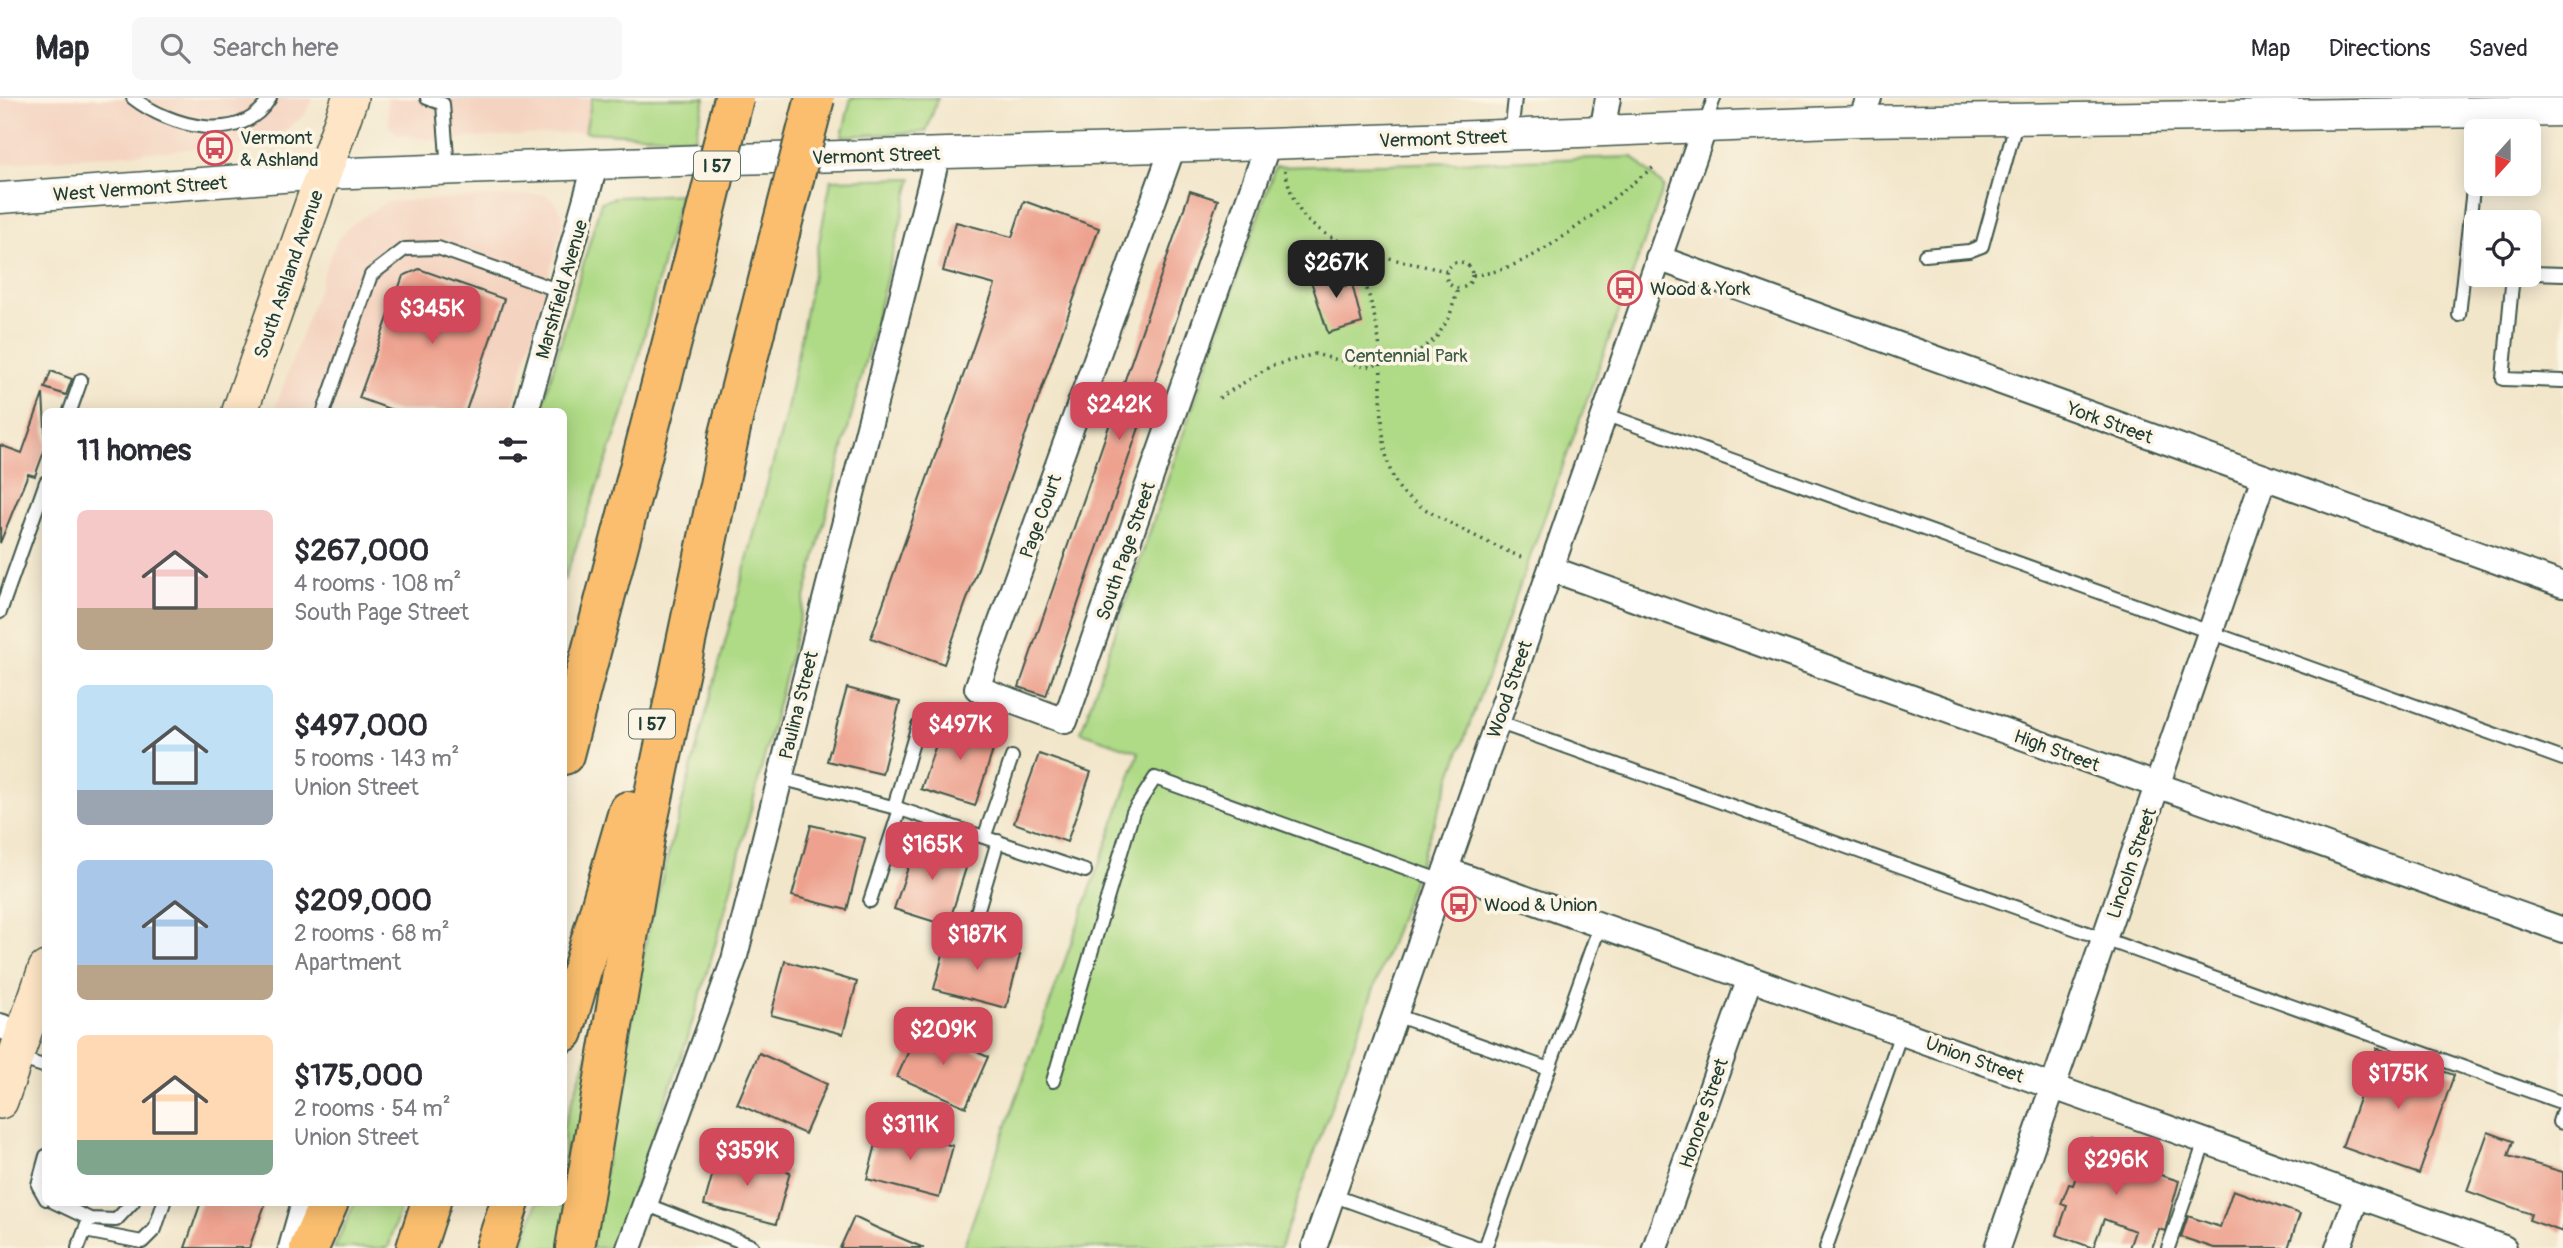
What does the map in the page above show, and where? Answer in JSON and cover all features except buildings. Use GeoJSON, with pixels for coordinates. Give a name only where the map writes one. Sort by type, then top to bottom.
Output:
{"type":"FeatureCollection","features":[{"type":"Feature","properties":{"kind":"highway","name":"I 57"},"geometry":{"type":"LineString","coordinates":[[567,744],[734,98]]}},
{"type":"Feature","properties":{"kind":"highway","name":"I 57"},"geometry":{"type":"LineString","coordinates":[[567,1022],[648,739],[815,98]]}},
{"type":"Feature","properties":{"kind":"highway"},"geometry":{"type":"LineString","coordinates":[[575,1248],[647,827],[734,414]]}},
{"type":"Feature","properties":{"kind":"highway"},"geometry":{"type":"LineString","coordinates":[[567,657],[626,520]]}},
{"type":"Feature","properties":{"kind":"highway"},"geometry":{"type":"LineString","coordinates":[[309,1248],[327,1206]]}},
{"type":"Feature","properties":{"kind":"highway"},"geometry":{"type":"LineString","coordinates":[[416,1248],[430,1206]]}},
{"type":"Feature","properties":{"kind":"highway"},"geometry":{"type":"LineString","coordinates":[[495,1248],[509,1206]]}},
{"type":"Feature","properties":{"kind":"main road","name":"South Ashland Avenue"},"geometry":{"type":"LineString","coordinates":[[241,408],[350,98]]}},
{"type":"Feature","properties":{"kind":"main road"},"geometry":{"type":"LineString","coordinates":[[0,1101],[25,1039],[42,982]]}},
{"type":"Feature","properties":{"kind":"street"},"geometry":{"type":"LineString","coordinates":[[1602,132],[1608,98]]}},
{"type":"Feature","properties":{"kind":"street","name":"Vermont Street"},"geometry":{"type":"LineString","coordinates":[[323,174],[1704,129],[1865,110],[2017,120],[2563,111]]}},
{"type":"Feature","properties":{"kind":"street","name":"Wood Street"},"geometry":{"type":"LineString","coordinates":[[1314,1248],[1704,129]]}},
{"type":"Feature","properties":{"kind":"street","name":"South Page Street"},"geometry":{"type":"LineString","coordinates":[[977,688],[1065,721],[1268,144]]}},
{"type":"Feature","properties":{"kind":"street","name":"Page Court"},"geometry":{"type":"LineString","coordinates":[[977,688],[1174,147]]}},
{"type":"Feature","properties":{"kind":"street","name":"Paulina Street"},"geometry":{"type":"LineString","coordinates":[[629,1248],[734,960],[937,154]]}},
{"type":"Feature","properties":{"kind":"street","name":"Marshfield Avenue"},"geometry":{"type":"LineString","coordinates":[[527,408],[595,166]]}},
{"type":"Feature","properties":{"kind":"street","name":"West Vermont Street"},"geometry":{"type":"LineString","coordinates":[[0,198],[323,174]]}},
{"type":"Feature","properties":{"kind":"street","name":"York Street"},"geometry":{"type":"LineString","coordinates":[[1658,258],[2563,585]]}},
{"type":"Feature","properties":{"kind":"street","name":"Lincoln Street"},"geometry":{"type":"LineString","coordinates":[[1997,1248],[2264,477]]}},
{"type":"Feature","properties":{"kind":"street","name":"High Street"},"geometry":{"type":"LineString","coordinates":[[1551,569],[2563,930]]}},
{"type":"Feature","properties":{"kind":"street","name":"Union Street"},"geometry":{"type":"LineString","coordinates":[[1444,875],[1600,925],[2504,1248]]}},
{"type":"Feature","properties":{"kind":"street","name":"Honore Street"},"geometry":{"type":"LineString","coordinates":[[1655,1248],[1750,978]]}},
{"type":"Feature","properties":{"kind":"street"},"geometry":{"type":"LineString","coordinates":[[2339,1248],[2357,1196]]}},
{"type":"Feature","properties":{"kind":"street"},"geometry":{"type":"LineString","coordinates":[[291,1248],[303,1206]]}},
{"type":"Feature","properties":{"kind":"lane"},"geometry":{"type":"LineString","coordinates":[[133,98],[145,108],[176,121],[214,128],[245,120],[265,107],[270,98]]}},
{"type":"Feature","properties":{"kind":"lane"},"geometry":{"type":"LineString","coordinates":[[427,98],[444,101],[448,170]]}},
{"type":"Feature","properties":{"kind":"lane"},"geometry":{"type":"LineString","coordinates":[[1511,135],[1515,98]]}},
{"type":"Feature","properties":{"kind":"lane"},"geometry":{"type":"LineString","coordinates":[[1704,129],[1714,98]]}},
{"type":"Feature","properties":{"kind":"lane"},"geometry":{"type":"LineString","coordinates":[[1925,255],[1969,251],[1982,246],[2017,120]]}},
{"type":"Feature","properties":{"kind":"lane"},"geometry":{"type":"LineString","coordinates":[[2459,315],[2472,196]]}},
{"type":"Feature","properties":{"kind":"lane"},"geometry":{"type":"LineString","coordinates":[[325,408],[371,275],[405,249],[438,248],[560,291]]}},
{"type":"Feature","properties":{"kind":"lane"},"geometry":{"type":"LineString","coordinates":[[2541,274],[2563,275]]}},
{"type":"Feature","properties":{"kind":"lane"},"geometry":{"type":"LineString","coordinates":[[2511,287],[2503,379],[2563,381]]}},
{"type":"Feature","properties":{"kind":"lane"},"geometry":{"type":"LineString","coordinates":[[71,408],[81,380]]}},
{"type":"Feature","properties":{"kind":"lane"},"geometry":{"type":"LineString","coordinates":[[1604,414],[2563,759]]}},
{"type":"Feature","properties":{"kind":"lane"},"geometry":{"type":"LineString","coordinates":[[0,612],[42,493]]}},
{"type":"Feature","properties":{"kind":"lane"},"geometry":{"type":"LineString","coordinates":[[1497,722],[2563,1103]]}},
{"type":"Feature","properties":{"kind":"lane"},"geometry":{"type":"LineString","coordinates":[[870,901],[918,725]]}},
{"type":"Feature","properties":{"kind":"lane"},"geometry":{"type":"LineString","coordinates":[[985,835],[1012,757]]}},
{"type":"Feature","properties":{"kind":"lane"},"geometry":{"type":"LineString","coordinates":[[780,778],[897,808],[985,835],[1085,871]]}},
{"type":"Feature","properties":{"kind":"lane"},"geometry":{"type":"LineString","coordinates":[[1053,1081],[1133,812],[1156,778],[1444,875]]}},
{"type":"Feature","properties":{"kind":"lane"},"geometry":{"type":"LineString","coordinates":[[976,916],[998,841]]}},
{"type":"Feature","properties":{"kind":"lane"},"geometry":{"type":"LineString","coordinates":[[1485,1248],[1600,925]]}},
{"type":"Feature","properties":{"kind":"lane"},"geometry":{"type":"LineString","coordinates":[[1395,1015],[1549,1069]]}},
{"type":"Feature","properties":{"kind":"lane"},"geometry":{"type":"LineString","coordinates":[[1826,1248],[1901,1033]]}},
{"type":"Feature","properties":{"kind":"lane"},"geometry":{"type":"LineString","coordinates":[[2563,1110],[2559,1122],[2563,1123]]}},
{"type":"Feature","properties":{"kind":"lane"},"geometry":{"type":"LineString","coordinates":[[2168,1248],[2205,1141]]}},
{"type":"Feature","properties":{"kind":"lane"},"geometry":{"type":"LineString","coordinates":[[42,1170],[38,1185],[42,1192]]}},
{"type":"Feature","properties":{"kind":"lane"},"geometry":{"type":"LineString","coordinates":[[1332,1195],[1479,1248]]}},
{"type":"Feature","properties":{"kind":"lane"},"geometry":{"type":"LineString","coordinates":[[645,1204],[752,1246]]}},
{"type":"Feature","properties":{"kind":"lane"},"geometry":{"type":"LineString","coordinates":[[60,1206],[88,1225],[142,1242],[155,1228],[163,1206]]}},
{"type":"Feature","properties":{"kind":"lane"},"geometry":{"type":"LineString","coordinates":[[88,1225],[116,1220],[129,1206]]}},
{"type":"Feature","properties":{"kind":"lane"},"geometry":{"type":"LineString","coordinates":[[78,1248],[88,1225]]}},
{"type":"Feature","properties":{"kind":"path"},"geometry":{"type":"LineString","coordinates":[[1473,275],[1489,274],[1535,255],[1654,167]]}},
{"type":"Feature","properties":{"kind":"path"},"geometry":{"type":"LineString","coordinates":[[1285,170],[1291,195],[1312,225],[1347,244],[1446,271]]}},
{"type":"Feature","properties":{"kind":"path"},"geometry":{"type":"LineString","coordinates":[[1347,244],[1359,264],[1370,304],[1378,341],[1388,465],[1403,493],[1488,542],[1521,557]]}},
{"type":"Feature","properties":{"kind":"path"},"geometry":{"type":"LineString","coordinates":[[1446,271],[1455,262],[1463,262],[1470,267],[1473,275],[1469,284],[1458,288]]}},
{"type":"Feature","properties":{"kind":"path"},"geometry":{"type":"LineString","coordinates":[[1446,271],[1447,281],[1458,288]]}},
{"type":"Feature","properties":{"kind":"path"},"geometry":{"type":"LineString","coordinates":[[1219,398],[1271,366],[1315,354],[1364,367],[1380,366],[1411,357],[1436,338],[1449,318],[1458,288]]}},
{"type":"Feature","properties":{"kind":"shaded area"},"geometry":{"type":"Polygon","coordinates":[[[0,98],[314,98],[305,115],[269,143],[0,164],[0,98]]]}},
{"type":"Feature","properties":{"kind":"shaded area"},"geometry":{"type":"Polygon","coordinates":[[[387,98],[592,98],[585,132],[428,140],[398,134],[389,126],[387,98]]]}},
{"type":"Feature","properties":{"kind":"shaded area"},"geometry":{"type":"Polygon","coordinates":[[[543,194],[553,200],[562,212],[563,223],[512,408],[275,408],[337,240],[351,225],[386,202],[543,194]]]}},
{"type":"Feature","properties":{"kind":"green space"},"geometry":{"type":"Polygon","coordinates":[[[592,98],[705,98],[695,138],[585,132],[592,98]]]}},
{"type":"Feature","properties":{"kind":"green space"},"geometry":{"type":"Polygon","coordinates":[[[851,98],[938,98],[926,132],[842,136],[851,98]]]}},
{"type":"Feature","properties":{"kind":"green space","name":"Centennial Park"},"geometry":{"type":"Polygon","coordinates":[[[1633,157],[1664,187],[1280,1248],[963,1248],[1139,752],[1081,732],[1275,167],[1633,157]]]}},
{"type":"Feature","properties":{"kind":"green space"},"geometry":{"type":"Polygon","coordinates":[[[912,178],[724,915],[688,1037],[614,1248],[591,1248],[647,934],[786,414],[831,180],[912,178]]]}},
{"type":"Feature","properties":{"kind":"green space"},"geometry":{"type":"Polygon","coordinates":[[[680,194],[628,400],[567,573],[567,408],[542,408],[601,202],[617,197],[680,194]]]}},
{"type":"Feature","properties":{"kind":"green space"},"geometry":{"type":"Polygon","coordinates":[[[611,984],[565,1248],[522,1248],[536,1206],[567,1206],[567,1116],[611,984]]]}},
{"type":"Feature","properties":{"kind":"green space"},"geometry":{"type":"Polygon","coordinates":[[[353,1206],[401,1206],[388,1248],[334,1248],[353,1206]]]}},
{"type":"Feature","properties":{"kind":"place","name":"Vermont & Ashland"},"geometry":{"type":"Point","coordinates":[215,148]}},
{"type":"Feature","properties":{"kind":"place","name":"Wood & York"},"geometry":{"type":"Point","coordinates":[1625,288]}},
{"type":"Feature","properties":{"kind":"place","name":"Wood & Union"},"geometry":{"type":"Point","coordinates":[1459,904]}}]}
